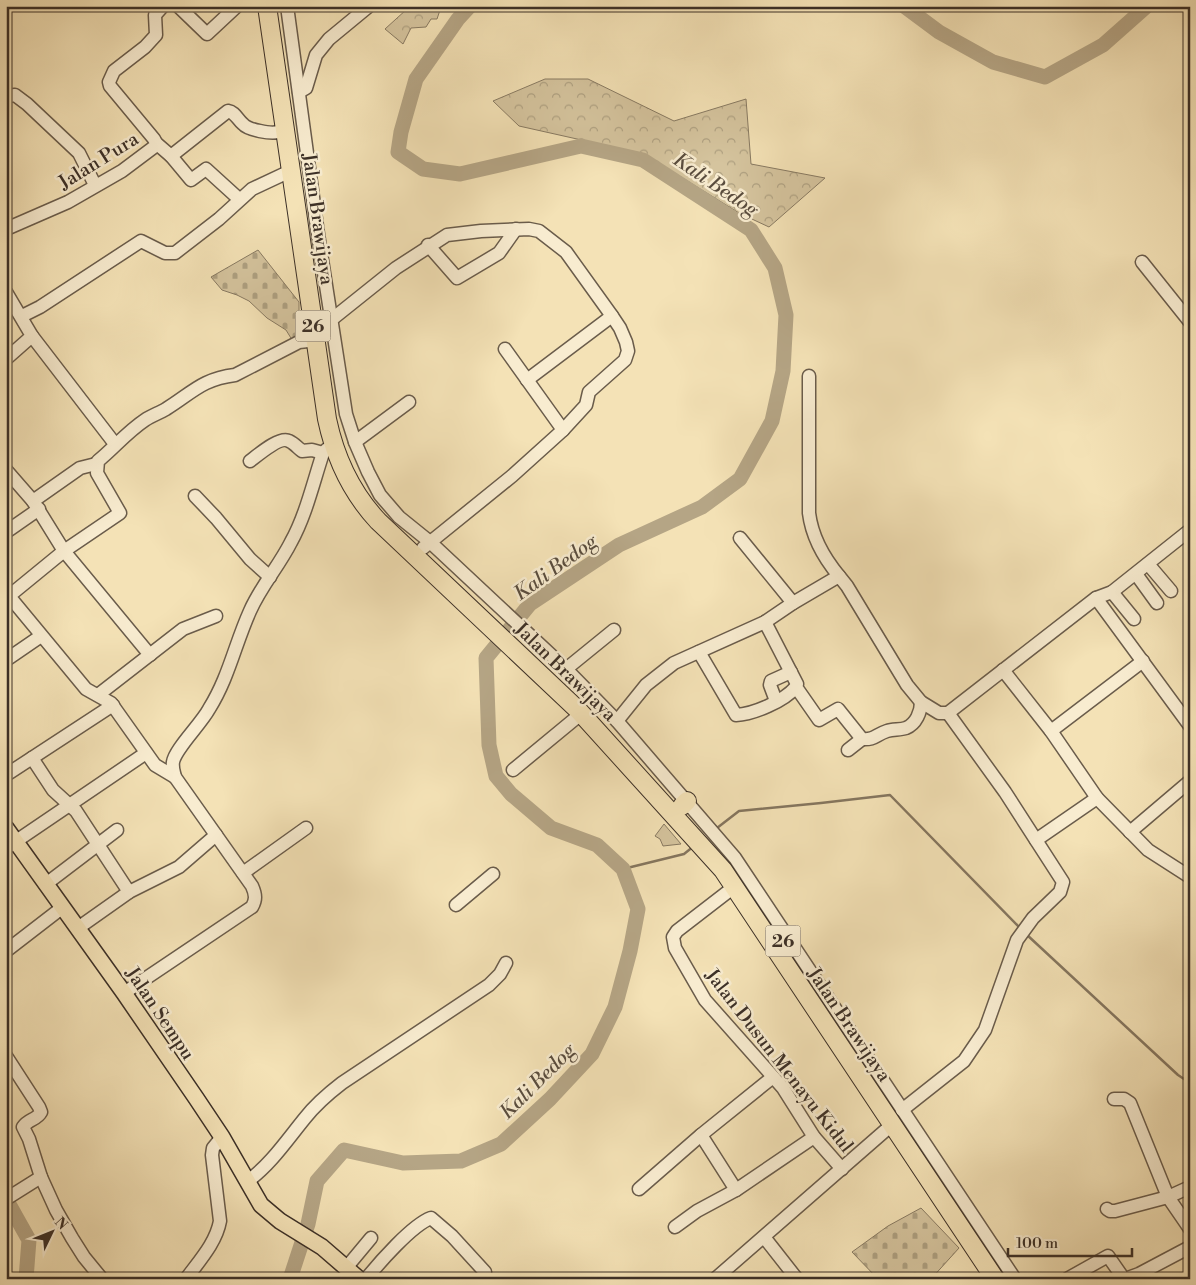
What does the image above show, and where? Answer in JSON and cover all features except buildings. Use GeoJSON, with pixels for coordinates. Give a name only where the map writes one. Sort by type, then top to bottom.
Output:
{"type":"FeatureCollection","features":[{"type":"Feature","properties":{"kind":"highway","name":"Jalan Brawijaya"},"geometry":{"type":"LineString","coordinates":[[267,6],[327,419],[336,454],[347,478],[363,504],[398,541],[465,594],[516,642],[583,699],[638,767],[680,813],[730,862],[1006,1279]]}},
{"type":"Feature","properties":{"kind":"highway","name":"Jalan Brawijaya"},"geometry":{"type":"LineString","coordinates":[[278,6],[337,417],[346,448],[373,500],[389,518],[426,545],[465,594]]}},
{"type":"Feature","properties":{"kind":"highway"},"geometry":{"type":"LineString","coordinates":[[516,642],[576,718],[680,813]]}},
{"type":"Feature","properties":{"kind":"highway","name":"Jalan Brawijaya"},"geometry":{"type":"LineString","coordinates":[[680,813],[696,845],[732,889],[876,1106],[995,1279]]}},
{"type":"Feature","properties":{"kind":"highway"},"geometry":{"type":"LineString","coordinates":[[876,1106],[887,1130],[986,1279]]}},
{"type":"Feature","properties":{"kind":"main road","name":"Jalan Sempu"},"geometry":{"type":"LineString","coordinates":[[6,828],[11,845],[46,884],[63,907],[222,1137],[261,1205],[280,1222],[322,1247],[359,1279]]}},
{"type":"Feature","properties":{"kind":"street","name":"Jalan Pura"},"geometry":{"type":"LineString","coordinates":[[6,229],[68,202],[122,171],[154,147],[156,143],[154,139],[110,86],[109,82],[114,71],[145,47],[156,35],[155,15],[163,6]]}},
{"type":"Feature","properties":{"kind":"street"},"geometry":{"type":"LineString","coordinates":[[178,6],[207,34],[237,6]]}},
{"type":"Feature","properties":{"kind":"street"},"geometry":{"type":"LineString","coordinates":[[260,6],[325,451],[361,512],[383,535],[465,594]]}},
{"type":"Feature","properties":{"kind":"street"},"geometry":{"type":"LineString","coordinates":[[287,6],[331,320],[346,414],[354,442],[380,495],[426,545],[512,476],[563,430],[586,405],[590,392],[628,355],[626,342],[612,316],[566,252],[539,231],[516,230],[447,235],[428,245],[331,320]]}},
{"type":"Feature","properties":{"kind":"street"},"geometry":{"type":"LineString","coordinates":[[299,92],[306,88],[316,55],[329,39],[369,6]]}},
{"type":"Feature","properties":{"kind":"street"},"geometry":{"type":"LineString","coordinates":[[6,96],[15,95],[72,146],[82,157],[95,185]]}},
{"type":"Feature","properties":{"kind":"street"},"geometry":{"type":"LineString","coordinates":[[171,156],[228,110],[233,112],[246,127],[269,134],[278,132]]}},
{"type":"Feature","properties":{"kind":"street"},"geometry":{"type":"LineString","coordinates":[[156,143],[171,156],[192,180],[206,169],[239,199]]}},
{"type":"Feature","properties":{"kind":"street"},"geometry":{"type":"LineString","coordinates":[[22,316],[40,307],[141,241],[165,253],[175,253],[219,219],[239,199],[258,185],[284,174]]}},
{"type":"Feature","properties":{"kind":"street"},"geometry":{"type":"LineString","coordinates":[[428,245],[457,278],[499,253],[516,230]]}},
{"type":"Feature","properties":{"kind":"street"},"geometry":{"type":"LineString","coordinates":[[1142,262],[1190,322]]}},
{"type":"Feature","properties":{"kind":"street"},"geometry":{"type":"LineString","coordinates":[[6,292],[22,316],[32,336],[115,444]]}},
{"type":"Feature","properties":{"kind":"street"},"geometry":{"type":"LineString","coordinates":[[527,380],[612,316]]}},
{"type":"Feature","properties":{"kind":"street"},"geometry":{"type":"LineString","coordinates":[[6,359],[32,336]]}},
{"type":"Feature","properties":{"kind":"street"},"geometry":{"type":"LineString","coordinates":[[6,532],[80,468],[96,464],[115,444],[145,420],[165,410],[202,383],[223,376],[234,375],[299,342],[308,341]]}},
{"type":"Feature","properties":{"kind":"street"},"geometry":{"type":"LineString","coordinates":[[505,349],[563,430]]}},
{"type":"Feature","properties":{"kind":"street"},"geometry":{"type":"LineString","coordinates":[[809,376],[810,526],[829,564],[847,586],[897,670],[921,702],[939,713],[948,713],[1096,598],[1112,592],[1137,576],[1190,530]]}},
{"type":"Feature","properties":{"kind":"street"},"geometry":{"type":"LineString","coordinates":[[354,442],[409,402]]}},
{"type":"Feature","properties":{"kind":"street"},"geometry":{"type":"LineString","coordinates":[[250,461],[283,440],[289,440],[302,451],[325,451]]}},
{"type":"Feature","properties":{"kind":"street"},"geometry":{"type":"LineString","coordinates":[[124,993],[252,907],[255,901],[255,894],[243,873],[175,777],[173,769],[175,755],[198,727],[210,708],[229,669],[250,611],[300,525],[325,451]]}},
{"type":"Feature","properties":{"kind":"street"},"geometry":{"type":"LineString","coordinates":[[96,464],[97,473],[120,513],[64,551],[8,594],[86,689],[113,705],[155,765],[175,777]]}},
{"type":"Feature","properties":{"kind":"street"},"geometry":{"type":"LineString","coordinates":[[6,470],[36,505],[64,551],[150,655]]}},
{"type":"Feature","properties":{"kind":"street"},"geometry":{"type":"LineString","coordinates":[[195,496],[213,514],[250,560],[270,577]]}},
{"type":"Feature","properties":{"kind":"street"},"geometry":{"type":"LineString","coordinates":[[740,538],[793,604]]}},
{"type":"Feature","properties":{"kind":"street"},"geometry":{"type":"LineString","coordinates":[[1150,566],[1171,591]]}},
{"type":"Feature","properties":{"kind":"street"},"geometry":{"type":"LineString","coordinates":[[617,721],[646,685],[674,663],[765,622],[839,576]]}},
{"type":"Feature","properties":{"kind":"street"},"geometry":{"type":"LineString","coordinates":[[1137,576],[1157,603]]}},
{"type":"Feature","properties":{"kind":"street"},"geometry":{"type":"LineString","coordinates":[[1112,592],[1134,619]]}},
{"type":"Feature","properties":{"kind":"street"},"geometry":{"type":"LineString","coordinates":[[1096,598],[1190,726]]}},
{"type":"Feature","properties":{"kind":"street"},"geometry":{"type":"LineString","coordinates":[[98,696],[183,629],[216,616]]}},
{"type":"Feature","properties":{"kind":"street"},"geometry":{"type":"LineString","coordinates":[[765,622],[797,684],[796,687],[818,720],[838,709],[862,739]]}},
{"type":"Feature","properties":{"kind":"street"},"geometry":{"type":"LineString","coordinates":[[566,669],[614,630]]}},
{"type":"Feature","properties":{"kind":"street"},"geometry":{"type":"LineString","coordinates":[[6,660],[42,636]]}},
{"type":"Feature","properties":{"kind":"street"},"geometry":{"type":"LineString","coordinates":[[516,642],[566,669],[617,721],[680,813],[735,858],[1015,1279]]}},
{"type":"Feature","properties":{"kind":"street"},"geometry":{"type":"LineString","coordinates":[[699,652],[736,715],[755,711],[776,701],[796,687]]}},
{"type":"Feature","properties":{"kind":"street"},"geometry":{"type":"LineString","coordinates":[[1051,731],[1143,661]]}},
{"type":"Feature","properties":{"kind":"street"},"geometry":{"type":"LineString","coordinates":[[1003,670],[1051,731],[1097,798],[1148,850],[1189,877]]}},
{"type":"Feature","properties":{"kind":"street"},"geometry":{"type":"LineString","coordinates":[[776,701],[770,685],[771,681],[791,672]]}},
{"type":"Feature","properties":{"kind":"street"},"geometry":{"type":"LineString","coordinates":[[848,750],[862,739],[871,739],[884,732],[906,728],[916,719],[920,712],[921,702]]}},
{"type":"Feature","properties":{"kind":"street"},"geometry":{"type":"LineString","coordinates":[[6,775],[113,705]]}},
{"type":"Feature","properties":{"kind":"street"},"geometry":{"type":"LineString","coordinates":[[902,1110],[964,1061],[985,1030],[1017,940],[1033,918],[1060,892],[1064,882],[1004,790],[948,713]]}},
{"type":"Feature","properties":{"kind":"street"},"geometry":{"type":"LineString","coordinates":[[513,770],[576,718]]}},
{"type":"Feature","properties":{"kind":"street"},"geometry":{"type":"LineString","coordinates":[[11,845],[146,753]]}},
{"type":"Feature","properties":{"kind":"street"},"geometry":{"type":"LineString","coordinates":[[32,758],[53,790],[76,811],[129,892]]}},
{"type":"Feature","properties":{"kind":"street"},"geometry":{"type":"LineString","coordinates":[[1130,832],[1190,781]]}},
{"type":"Feature","properties":{"kind":"street"},"geometry":{"type":"LineString","coordinates":[[1036,840],[1097,798]]}},
{"type":"Feature","properties":{"kind":"street"},"geometry":{"type":"LineString","coordinates":[[243,873],[306,828]]}},
{"type":"Feature","properties":{"kind":"street"},"geometry":{"type":"LineString","coordinates":[[46,884],[116,830]]}},
{"type":"Feature","properties":{"kind":"street"},"geometry":{"type":"LineString","coordinates":[[78,928],[129,892],[179,867],[216,834]]}},
{"type":"Feature","properties":{"kind":"street"},"geometry":{"type":"LineString","coordinates":[[456,905],[493,874]]}},
{"type":"Feature","properties":{"kind":"street","name":"Jalan Dusun Menayu Kidul"},"geometry":{"type":"LineString","coordinates":[[732,889],[677,930],[673,937],[675,948],[705,1000],[783,1088],[814,1137],[842,1169]]}},
{"type":"Feature","properties":{"kind":"street"},"geometry":{"type":"LineString","coordinates":[[6,951],[63,907]]}},
{"type":"Feature","properties":{"kind":"street"},"geometry":{"type":"LineString","coordinates":[[248,1182],[284,1146],[306,1117],[323,1099],[342,1083],[489,986],[500,974],[506,963]]}},
{"type":"Feature","properties":{"kind":"street"},"geometry":{"type":"LineString","coordinates":[[6,1056],[41,1112],[38,1118],[25,1123],[23,1127],[29,1139],[41,1177],[72,1238],[84,1257],[102,1279]]}},
{"type":"Feature","properties":{"kind":"street"},"geometry":{"type":"LineString","coordinates":[[639,1189],[701,1135],[773,1077]]}},
{"type":"Feature","properties":{"kind":"street"},"geometry":{"type":"LineString","coordinates":[[1114,1099],[1124,1099],[1130,1103],[1168,1197],[1190,1229]]}},
{"type":"Feature","properties":{"kind":"street"},"geometry":{"type":"LineString","coordinates":[[714,1279],[887,1130]]}},
{"type":"Feature","properties":{"kind":"street"},"geometry":{"type":"LineString","coordinates":[[701,1135],[736,1190]]}},
{"type":"Feature","properties":{"kind":"street"},"geometry":{"type":"LineString","coordinates":[[186,1279],[210,1245],[218,1230],[220,1221],[212,1155],[213,1148],[222,1137]]}},
{"type":"Feature","properties":{"kind":"street"},"geometry":{"type":"LineString","coordinates":[[675,1227],[697,1211],[736,1190],[814,1137]]}},
{"type":"Feature","properties":{"kind":"street"},"geometry":{"type":"LineString","coordinates":[[10,1196],[41,1177]]}},
{"type":"Feature","properties":{"kind":"street"},"geometry":{"type":"LineString","coordinates":[[1107,1208],[1110,1211],[1115,1211],[1168,1197],[1190,1187]]}},
{"type":"Feature","properties":{"kind":"street"},"geometry":{"type":"LineString","coordinates":[[366,1279],[390,1251],[424,1222],[432,1218],[452,1236],[485,1272],[479,1279]]}},
{"type":"Feature","properties":{"kind":"street"},"geometry":{"type":"LineString","coordinates":[[764,1237],[797,1279]]}},
{"type":"Feature","properties":{"kind":"street"},"geometry":{"type":"LineString","coordinates":[[346,1268],[371,1238]]}},
{"type":"Feature","properties":{"kind":"street"},"geometry":{"type":"LineString","coordinates":[[1067,1279],[1108,1256],[1125,1279],[1139,1274],[1190,1247]]}},
{"type":"Feature","properties":{"kind":"green space"},"geometry":{"type":"Polygon","coordinates":[[[407,6],[436,6],[440,10],[437,19],[431,19],[426,27],[411,28],[403,44],[385,29],[407,9],[407,6]]]}},
{"type":"Feature","properties":{"kind":"green space"},"geometry":{"type":"Polygon","coordinates":[[[545,79],[588,79],[674,121],[746,99],[751,164],[825,178],[769,227],[739,213],[644,154],[519,126],[493,101],[545,79]]]}},
{"type":"Feature","properties":{"kind":"green space"},"geometry":{"type":"Polygon","coordinates":[[[258,250],[299,302],[299,319],[303,338],[294,343],[286,330],[267,318],[249,301],[222,290],[211,277],[258,250]]]}},
{"type":"Feature","properties":{"kind":"green space"},"geometry":{"type":"Polygon","coordinates":[[[664,824],[681,844],[663,846],[660,839],[655,836],[664,824]]]}},
{"type":"Feature","properties":{"kind":"green space"},"geometry":{"type":"Polygon","coordinates":[[[921,1208],[959,1248],[931,1279],[878,1279],[852,1252],[888,1226],[921,1208]]]}},
{"type":"Feature","properties":{"kind":"waterway","name":"Kali Bedog"},"geometry":{"type":"LineString","coordinates":[[290,1279],[308,1224],[317,1181],[344,1150],[403,1163],[461,1161],[501,1144],[550,1099],[592,1054],[615,1007],[630,951],[638,909],[623,869],[597,845],[551,828],[511,794],[496,776],[489,745],[486,658],[530,604],[619,545],[702,507],[740,479],[772,421],[783,371],[786,315],[775,268],[751,230],[643,160],[581,146],[460,174],[423,169],[398,152],[401,132],[416,79],[458,19],[470,6]]}},
{"type":"Feature","properties":{"kind":"waterway","name":"Kali Bedog"},"geometry":{"type":"LineString","coordinates":[[904,6],[939,32],[993,62],[1045,77],[1103,45],[1147,6]]}},
{"type":"Feature","properties":{"kind":"waterway"},"geometry":{"type":"LineString","coordinates":[[717,828],[739,811],[890,795],[1021,929]]}},
{"type":"Feature","properties":{"kind":"waterway"},"geometry":{"type":"LineString","coordinates":[[623,869],[684,854],[694,846]]}},
{"type":"Feature","properties":{"kind":"waterway"},"geometry":{"type":"LineString","coordinates":[[1026,934],[1178,1075],[1190,1083]]}},
{"type":"Feature","properties":{"kind":"waterway"},"geometry":{"type":"LineString","coordinates":[[6,1199],[29,1240],[26,1279]]}}]}
